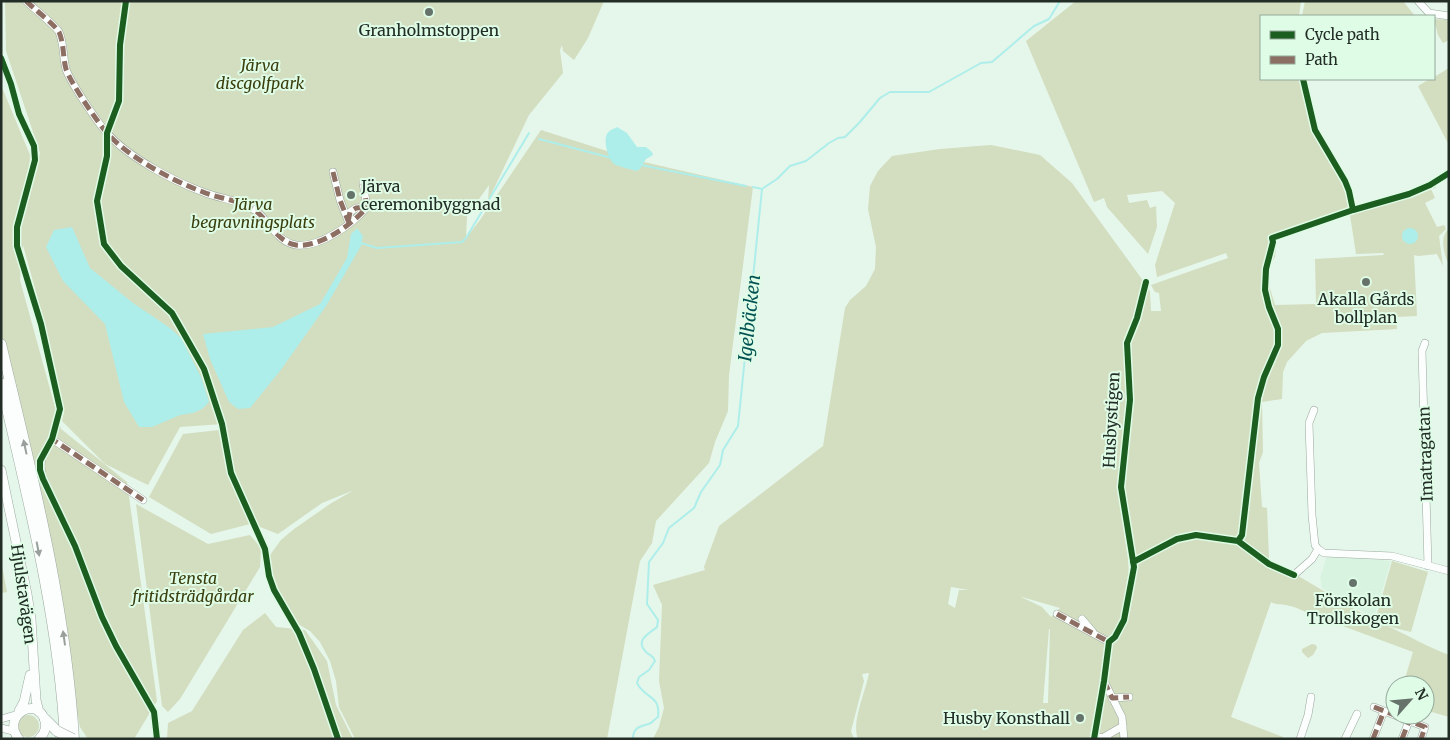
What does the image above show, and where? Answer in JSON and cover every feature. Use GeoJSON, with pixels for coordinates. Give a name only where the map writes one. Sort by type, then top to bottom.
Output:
{"type":"FeatureCollection","features":[{"type":"Feature","properties":{"kind":"highway"},"geometry":{"type":"LineString","coordinates":[[1,344],[13,416],[68,671],[73,739]]}},
{"type":"Feature","properties":{"kind":"highway"},"geometry":{"type":"LineString","coordinates":[[1,383],[13,416]]}},
{"type":"Feature","properties":{"kind":"highway"},"geometry":{"type":"LineString","coordinates":[[55,615],[65,739]]}},
{"type":"Feature","properties":{"kind":"highway"},"geometry":{"type":"LineString","coordinates":[[42,716],[57,731],[73,739]]}},
{"type":"Feature","properties":{"kind":"main road","name":"Hjulstavägen"},"geometry":{"type":"LineString","coordinates":[[1,470],[26,585],[31,619],[32,660],[36,700],[42,716]]}},
{"type":"Feature","properties":{"kind":"main road","name":"Hjulstavägen"},"geometry":{"type":"LineString","coordinates":[[15,736],[13,720],[29,683],[32,660]]}},
{"type":"Feature","properties":{"kind":"main road"},"geometry":{"type":"LineString","coordinates":[[17,713],[29,708],[42,716],[45,732],[39,739]]}},
{"type":"Feature","properties":{"kind":"street"},"geometry":{"type":"LineString","coordinates":[[26,1],[59,31],[66,58],[66,69],[106,133],[123,148],[168,177],[204,193],[230,200],[256,211],[281,239],[289,243],[305,244],[324,240],[360,216],[367,208],[363,183]]}},
{"type":"Feature","properties":{"kind":"street"},"geometry":{"type":"LineString","coordinates":[[1418,1],[1429,13],[1449,16]]}},
{"type":"Feature","properties":{"kind":"street"},"geometry":{"type":"LineString","coordinates":[[333,172],[340,200],[349,223]]}},
{"type":"Feature","properties":{"kind":"street","name":"Imatragatan"},"geometry":{"type":"LineString","coordinates":[[1425,342],[1422,351],[1428,566]]}},
{"type":"Feature","properties":{"kind":"street"},"geometry":{"type":"LineString","coordinates":[[1314,410],[1309,423],[1312,515],[1315,545],[1318,549],[1324,552],[1392,556],[1449,571]]}},
{"type":"Feature","properties":{"kind":"street"},"geometry":{"type":"LineString","coordinates":[[143,500],[52,439],[44,451],[40,461],[43,479],[74,546],[102,617],[116,646],[154,712],[158,739]]}},
{"type":"Feature","properties":{"kind":"street"},"geometry":{"type":"LineString","coordinates":[[1294,575],[1312,559],[1318,549]]}},
{"type":"Feature","properties":{"kind":"street"},"geometry":{"type":"LineString","coordinates":[[1057,614],[1109,642]]}},
{"type":"Feature","properties":{"kind":"street"},"geometry":{"type":"LineString","coordinates":[[1068,621],[1073,615]]}},
{"type":"Feature","properties":{"kind":"street"},"geometry":{"type":"LineString","coordinates":[[1082,619],[1096,635]]}},
{"type":"Feature","properties":{"kind":"street"},"geometry":{"type":"LineString","coordinates":[[1104,681],[1122,717],[1124,739]]}},
{"type":"Feature","properties":{"kind":"street"},"geometry":{"type":"LineString","coordinates":[[1112,698],[1129,697]]}},
{"type":"Feature","properties":{"kind":"street"},"geometry":{"type":"LineString","coordinates":[[1300,739],[1308,715],[1311,697]]}},
{"type":"Feature","properties":{"kind":"street"},"geometry":{"type":"LineString","coordinates":[[1373,739],[1384,711],[1374,707]]}},
{"type":"Feature","properties":{"kind":"street"},"geometry":{"type":"LineString","coordinates":[[1,719],[17,713]]}},
{"type":"Feature","properties":{"kind":"street"},"geometry":{"type":"LineString","coordinates":[[1345,739],[1357,714]]}},
{"type":"Feature","properties":{"kind":"street"},"geometry":{"type":"LineString","coordinates":[[1402,739],[1407,725]]}},
{"type":"Feature","properties":{"kind":"street"},"geometry":{"type":"LineString","coordinates":[[1420,725],[1425,727],[1421,739]]}},
{"type":"Feature","properties":{"kind":"street"},"geometry":{"type":"LineString","coordinates":[[1094,737],[1108,738],[1123,726]]}},
{"type":"Feature","properties":{"kind":"street"},"geometry":{"type":"LineString","coordinates":[[1,728],[15,736]]}},
{"type":"Feature","properties":{"kind":"shaded area","name":"Förskolan Trollskogen"},"geometry":{"type":"Polygon","coordinates":[[[1327,555],[1391,561],[1374,618],[1322,588],[1320,578],[1327,555]]]}},
{"type":"Feature","properties":{"kind":"green space"},"geometry":{"type":"Polygon","coordinates":[[[5,1],[604,1],[588,38],[574,60],[563,51],[562,45],[560,50],[563,73],[529,115],[488,201],[489,185],[467,216],[466,238],[541,130],[635,160],[753,187],[729,375],[728,411],[715,442],[709,463],[656,521],[652,543],[640,561],[607,739],[355,739],[339,707],[336,681],[330,661],[320,642],[310,631],[298,624],[277,589],[268,561],[281,540],[294,529],[354,490],[322,503],[278,534],[255,525],[232,472],[222,424],[180,427],[148,485],[105,464],[62,421],[64,412],[40,307],[23,245],[20,280],[61,429],[127,482],[157,701],[134,739],[88,739],[80,727],[1,335],[1,85],[30,155],[27,204],[40,153],[6,51],[5,1]]]}},
{"type":"Feature","properties":{"kind":"green space"},"geometry":{"type":"Polygon","coordinates":[[[1076,1],[1301,1],[1299,15],[1260,15],[1260,80],[1299,80],[1310,122],[1348,195],[1351,215],[1434,185],[1436,188],[1431,189],[1435,198],[1425,203],[1437,227],[1444,225],[1446,229],[1439,236],[1443,266],[1437,254],[1414,255],[1417,316],[1396,317],[1397,329],[1322,333],[1306,341],[1287,362],[1283,372],[1282,399],[1262,402],[1263,452],[1259,463],[1262,507],[1267,508],[1269,559],[1375,621],[1392,561],[1428,572],[1411,632],[1387,626],[1449,655],[1449,717],[1435,713],[1435,675],[1406,675],[1413,652],[1297,608],[1271,602],[1231,717],[1283,737],[1283,739],[858,739],[856,724],[869,673],[862,674],[864,681],[851,731],[854,739],[653,739],[659,727],[664,708],[659,681],[662,605],[653,585],[705,570],[704,567],[719,526],[823,446],[845,308],[850,300],[866,286],[875,269],[876,247],[868,209],[870,186],[878,171],[892,156],[940,149],[991,145],[1040,155],[1072,183],[1144,282],[1142,306],[1148,287],[1151,311],[1161,311],[1159,293],[1155,292],[1151,285],[1228,258],[1226,253],[1157,277],[1155,265],[1175,203],[1162,191],[1127,195],[1129,203],[1147,200],[1150,208],[1156,206],[1157,227],[1148,254],[1107,207],[1104,198],[1094,202],[1026,41],[1076,1]],[[1350,215],[1277,240],[1275,257],[1269,266],[1269,285],[1275,305],[1316,304],[1315,259],[1384,255],[1383,253],[1356,254],[1350,215]],[[1124,488],[1119,497],[1129,578],[1133,553],[1124,488]],[[951,587],[948,604],[955,608],[959,590],[969,590],[951,587]],[[1021,597],[1042,607],[1051,617],[1060,608],[1021,597]],[[1049,629],[1043,703],[1048,703],[1049,629]]]}},
{"type":"Feature","properties":{"kind":"green space"},"geometry":{"type":"Polygon","coordinates":[[[1305,1],[1403,1],[1414,15],[1302,15],[1305,1]]]}},
{"type":"Feature","properties":{"kind":"green space"},"geometry":{"type":"Polygon","coordinates":[[[1435,19],[1449,20],[1449,40],[1443,43],[1438,35],[1435,19]]]}},
{"type":"Feature","properties":{"kind":"green space"},"geometry":{"type":"Polygon","coordinates":[[[1449,68],[1449,145],[1418,86],[1428,80],[1435,80],[1435,76],[1449,68]]]}},
{"type":"Feature","properties":{"kind":"green space"},"geometry":{"type":"Polygon","coordinates":[[[1449,229],[1449,265],[1445,256],[1443,241],[1449,229]]]}},
{"type":"Feature","properties":{"kind":"green space"},"geometry":{"type":"Polygon","coordinates":[[[219,430],[228,472],[250,524],[211,534],[149,497],[183,434],[219,430]]]}},
{"type":"Feature","properties":{"kind":"green space","name":"Tensta fritidsträdgårdar"},"geometry":{"type":"Polygon","coordinates":[[[136,504],[208,544],[250,535],[261,548],[260,567],[180,699],[168,712],[162,706],[136,504]]]}},
{"type":"Feature","properties":{"kind":"green space"},"geometry":{"type":"Polygon","coordinates":[[[1,561],[7,592],[1,593],[1,561]]]}},
{"type":"Feature","properties":{"kind":"green space"},"geometry":{"type":"Polygon","coordinates":[[[265,613],[276,627],[305,630],[327,661],[336,705],[353,739],[167,739],[168,723],[192,711],[243,630],[265,613]]]}},
{"type":"Feature","properties":{"kind":"green space"},"geometry":{"type":"Polygon","coordinates":[[[1312,644],[1316,645],[1317,648],[1313,655],[1308,658],[1302,652],[1302,649],[1312,644]]]}},
{"type":"Feature","properties":{"kind":"green space"},"geometry":{"type":"Polygon","coordinates":[[[24,715],[32,715],[39,722],[39,730],[32,737],[24,737],[17,730],[17,722],[24,715]]]}},
{"type":"Feature","properties":{"kind":"water"},"geometry":{"type":"Polygon","coordinates":[[[617,127],[627,133],[637,147],[646,147],[652,152],[653,155],[646,159],[637,171],[615,165],[610,158],[606,137],[609,132],[617,127]]]}},
{"type":"Feature","properties":{"kind":"water"},"geometry":{"type":"Polygon","coordinates":[[[72,227],[90,268],[133,303],[170,328],[181,338],[201,377],[209,402],[202,409],[180,415],[152,427],[139,427],[124,402],[105,324],[63,281],[46,247],[54,230],[72,227]]]}},
{"type":"Feature","properties":{"kind":"water"},"geometry":{"type":"Polygon","coordinates":[[[357,228],[363,236],[361,246],[326,306],[280,371],[250,408],[238,409],[229,402],[210,359],[203,334],[273,327],[320,304],[347,258],[351,234],[357,228]]]}},
{"type":"Feature","properties":{"kind":"water"},"geometry":{"type":"Polygon","coordinates":[[[1410,228],[1416,230],[1418,236],[1416,242],[1410,244],[1404,242],[1402,236],[1404,230],[1410,228]]]}},
{"type":"Feature","properties":{"kind":"waterway","name":"Igelbäcken"},"geometry":{"type":"LineString","coordinates":[[633,739],[636,729],[651,723],[658,717],[655,701],[637,683],[639,677],[649,670],[655,661],[646,652],[642,644],[644,637],[657,627],[658,620],[647,604],[649,562],[663,543],[669,528],[694,508],[701,492],[720,465],[723,450],[738,426],[762,189],[777,179],[790,166],[806,161],[829,143],[838,138],[845,137],[880,98],[890,92],[929,92],[981,63],[992,62],[1034,26],[1049,19],[1060,1]]}},
{"type":"Feature","properties":{"kind":"waterway"},"geometry":{"type":"LineString","coordinates":[[361,243],[377,248],[462,242],[529,133]]}},
{"type":"Feature","properties":{"kind":"waterway"},"geometry":{"type":"LineString","coordinates":[[539,139],[612,158]]}},
{"type":"Feature","properties":{"kind":"waterway"},"geometry":{"type":"LineString","coordinates":[[641,165],[746,186]]}},
{"type":"Feature","properties":{"kind":"waterway"},"geometry":{"type":"LineString","coordinates":[[753,187],[762,189]]}},
{"type":"Feature","properties":{"kind":"marked path"},"geometry":{"type":"LineString","coordinates":[[26,1],[59,32],[65,65],[69,75],[97,121],[116,142],[139,159],[178,182],[250,207],[261,215],[279,236],[289,243],[296,245],[315,243],[334,234],[353,221],[367,207],[363,183]]}},
{"type":"Feature","properties":{"kind":"marked path"},"geometry":{"type":"LineString","coordinates":[[333,172],[340,200],[349,223]]}},
{"type":"Feature","properties":{"kind":"marked path"},"geometry":{"type":"LineString","coordinates":[[348,222],[350,212],[356,208],[367,207]]}},
{"type":"Feature","properties":{"kind":"marked path"},"geometry":{"type":"LineString","coordinates":[[50,442],[52,439],[143,500]]}},
{"type":"Feature","properties":{"kind":"marked path"},"geometry":{"type":"LineString","coordinates":[[1057,614],[1109,642]]}},
{"type":"Feature","properties":{"kind":"marked path"},"geometry":{"type":"LineString","coordinates":[[1104,681],[1112,698],[1129,697]]}},
{"type":"Feature","properties":{"kind":"marked path"},"geometry":{"type":"LineString","coordinates":[[1374,707],[1425,727],[1421,739]]}},
{"type":"Feature","properties":{"kind":"marked path"},"geometry":{"type":"LineString","coordinates":[[1373,739],[1384,711]]}},
{"type":"Feature","properties":{"kind":"marked path"},"geometry":{"type":"LineString","coordinates":[[1402,739],[1407,725]]}},
{"type":"Feature","properties":{"kind":"cycle path"},"geometry":{"type":"LineString","coordinates":[[126,1],[120,45],[119,101],[107,133],[107,156],[97,201],[104,244],[121,266],[172,313],[204,369],[222,424],[231,473],[265,549],[269,576],[274,590],[299,633],[314,669],[338,739]]}},
{"type":"Feature","properties":{"kind":"cycle path"},"geometry":{"type":"LineString","coordinates":[[1,58],[11,84],[19,114],[34,146],[35,160],[17,227],[17,246],[41,324],[60,409],[52,439],[40,461],[40,470],[75,546],[102,617],[116,646],[154,712],[157,739]]}},
{"type":"Feature","properties":{"kind":"cycle path"},"geometry":{"type":"LineString","coordinates":[[1303,80],[1315,130],[1345,181],[1353,210]]}},
{"type":"Feature","properties":{"kind":"cycle path"},"geometry":{"type":"LineString","coordinates":[[1238,541],[1242,535],[1258,398],[1264,377],[1278,345],[1278,329],[1269,307],[1265,290],[1266,269],[1273,242],[1272,238],[1353,210],[1409,194],[1430,185],[1449,173]]}},
{"type":"Feature","properties":{"kind":"cycle path","name":"Husbystigen"},"geometry":{"type":"LineString","coordinates":[[1094,739],[1109,642],[1115,637],[1124,620],[1134,567],[1121,487],[1130,400],[1127,343],[1137,318],[1146,282]]}},
{"type":"Feature","properties":{"kind":"cycle path"},"geometry":{"type":"LineString","coordinates":[[1133,562],[1177,539],[1196,535],[1238,541],[1269,564],[1294,575]]}},
{"type":"Feature","properties":{"kind":"place","name":"Granholmstoppen"},"geometry":{"type":"Point","coordinates":[429,12]}},
{"type":"Feature","properties":{"kind":"place","name":"Järva ceremonibyggnad"},"geometry":{"type":"Point","coordinates":[351,195]}},
{"type":"Feature","properties":{"kind":"place","name":"Akalla Gårds bollplan"},"geometry":{"type":"Point","coordinates":[1366,282]}},
{"type":"Feature","properties":{"kind":"place","name":"Förskolan Trollskogen"},"geometry":{"type":"Point","coordinates":[1353,583]}},
{"type":"Feature","properties":{"kind":"place","name":"Husby Konsthall"},"geometry":{"type":"Point","coordinates":[1080,718]}},
{"type":"Feature","properties":{"kind":"park label","name":"Järva discgolfpark"},"geometry":{"type":"Point","coordinates":[260,74]}},
{"type":"Feature","properties":{"kind":"park label","name":"Järva begravningsplats"},"geometry":{"type":"Point","coordinates":[253,213]}}]}
